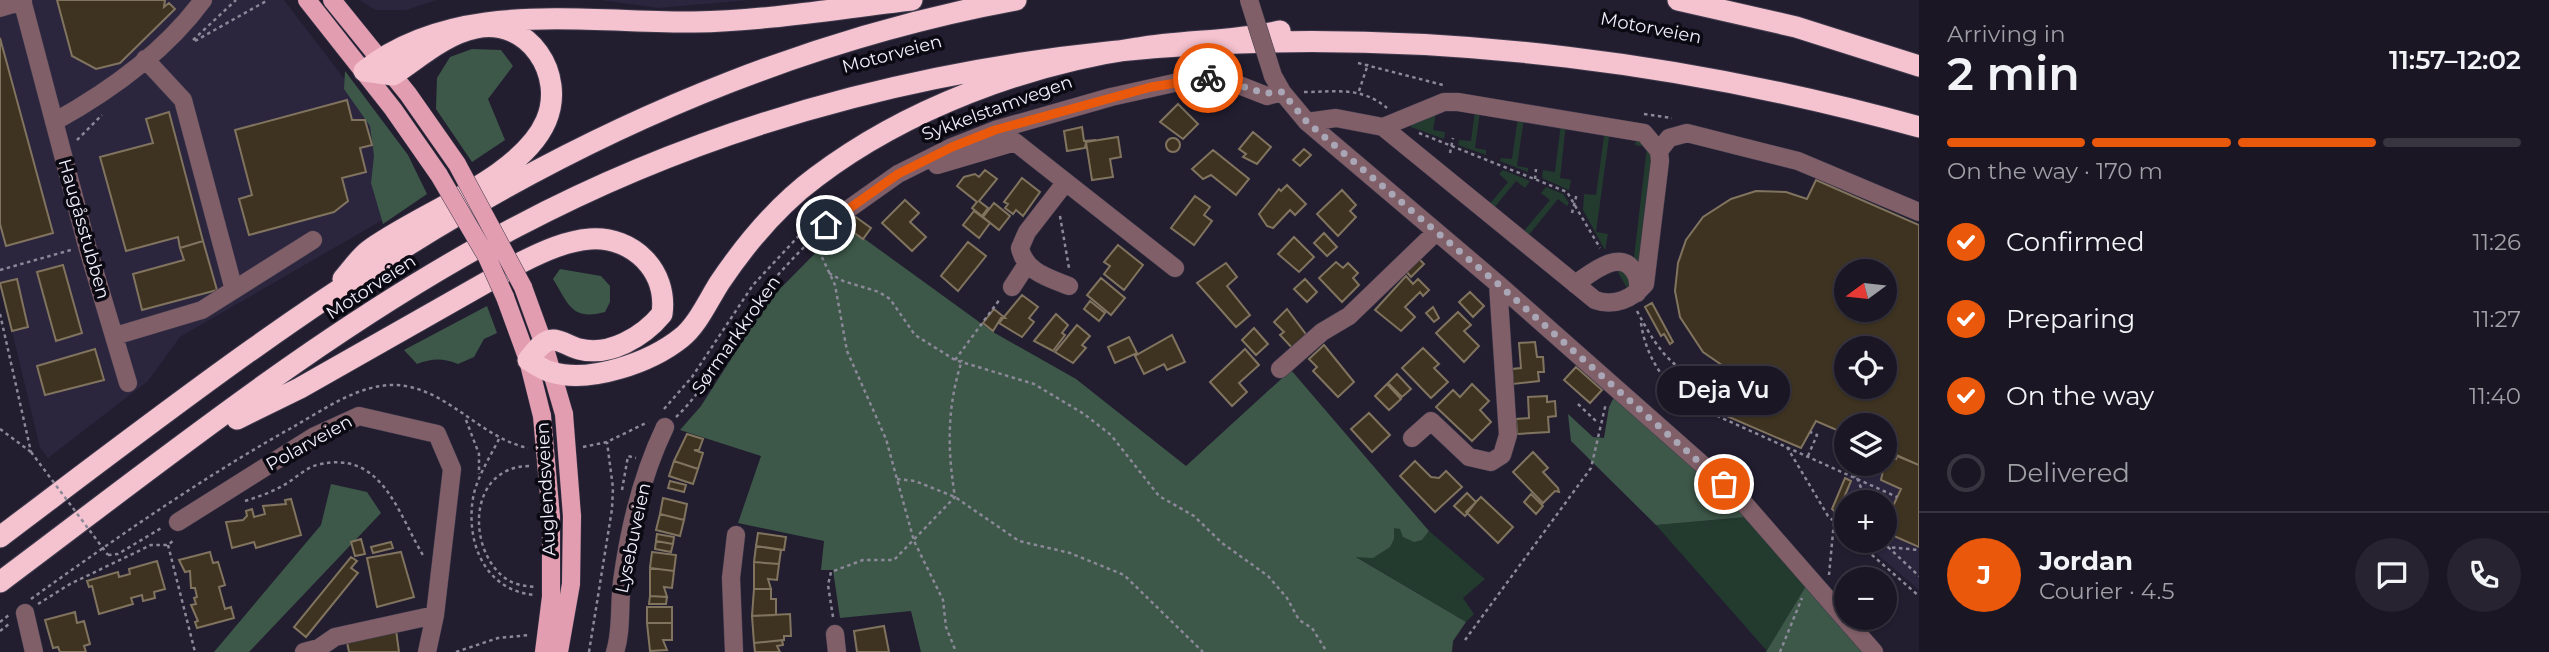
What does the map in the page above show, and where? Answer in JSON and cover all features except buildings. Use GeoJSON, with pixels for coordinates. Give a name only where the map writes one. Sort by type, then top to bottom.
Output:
{"type":"FeatureCollection","features":[{"type":"Feature","properties":{"kind":"highway"},"geometry":{"type":"LineString","coordinates":[[324,301],[367,252],[465,193],[524,153],[539,135],[551,108],[552,81],[541,55],[524,39],[490,26],[464,31],[393,75],[371,63],[440,16],[489,4],[532,5],[641,20],[698,22],[912,0]]}},
{"type":"Feature","properties":{"kind":"highway","name":"Motorveien"},"geometry":{"type":"LineString","coordinates":[[0,537],[324,301],[491,196],[580,148],[677,104],[844,43],[1016,0]]}},
{"type":"Feature","properties":{"kind":"highway","name":"Motorveien"},"geometry":{"type":"LineString","coordinates":[[1678,0],[1796,27],[1919,66]]}},
{"type":"Feature","properties":{"kind":"highway","name":"Motorveien"},"geometry":{"type":"LineString","coordinates":[[0,582],[342,333],[444,267],[575,197],[704,139],[856,87],[967,58],[1130,30],[1294,19]]}},
{"type":"Feature","properties":{"kind":"highway"},"geometry":{"type":"LineString","coordinates":[[182,447],[300,388],[454,299],[553,248],[581,240],[603,239],[626,246],[651,266],[663,295],[662,314],[635,338],[598,351],[581,350],[553,340],[543,342],[528,360],[552,373],[612,371],[634,365],[683,338],[752,238],[792,195],[856,150],[930,111],[996,85],[1096,56],[1190,41],[1270,34],[1319,22]]}},
{"type":"Feature","properties":{"kind":"highway","name":"Motorveien"},"geometry":{"type":"LineString","coordinates":[[1564,36],[1598,41]]}},
{"type":"Feature","properties":{"kind":"highway","name":"Motorveien"},"geometry":{"type":"LineString","coordinates":[[1632,46],[1776,80],[1919,127]]}},
{"type":"Feature","properties":{"kind":"main road"},"geometry":{"type":"LineString","coordinates":[[307,0],[371,63]]}},
{"type":"Feature","properties":{"kind":"main road"},"geometry":{"type":"LineString","coordinates":[[332,0],[371,63]]}},
{"type":"Feature","properties":{"kind":"main road","name":"Auglendsveien"},"geometry":{"type":"LineString","coordinates":[[371,63],[487,257],[528,360],[542,416],[551,517],[551,597],[544,652]]}},
{"type":"Feature","properties":{"kind":"main road","name":"Auglendsveien"},"geometry":{"type":"LineString","coordinates":[[393,75],[457,164],[523,287],[552,373],[564,415],[572,516],[571,584],[559,652]]}},
{"type":"Feature","properties":{"kind":"street"},"geometry":{"type":"LineString","coordinates":[[54,122],[105,94],[183,27],[203,0]]}},
{"type":"Feature","properties":{"kind":"street"},"geometry":{"type":"LineString","coordinates":[[1249,0],[1273,76],[1282,92],[1307,122],[1612,383],[1743,502],[1874,652]]}},
{"type":"Feature","properties":{"kind":"street"},"geometry":{"type":"LineString","coordinates":[[0,8],[22,1]]}},
{"type":"Feature","properties":{"kind":"street","name":"Haugåsstubben"},"geometry":{"type":"LineString","coordinates":[[22,1],[128,383]]}},
{"type":"Feature","properties":{"kind":"street"},"geometry":{"type":"LineString","coordinates":[[145,60],[183,100],[234,290]]}},
{"type":"Feature","properties":{"kind":"street"},"geometry":{"type":"LineString","coordinates":[[852,206],[898,174],[952,147],[995,130],[1111,97],[1203,78],[1221,78],[1267,96],[1282,92]]}},
{"type":"Feature","properties":{"kind":"street"},"geometry":{"type":"LineString","coordinates":[[1307,122],[1336,118],[1387,120],[1444,102],[1458,102],[1637,130],[1648,136],[1659,151]]}},
{"type":"Feature","properties":{"kind":"street"},"geometry":{"type":"LineString","coordinates":[[1387,120],[1575,284],[1600,302],[1622,300],[1637,293],[1647,280],[1659,151],[1670,138],[1687,133],[1798,161],[1919,212]]}},
{"type":"Feature","properties":{"kind":"street"},"geometry":{"type":"LineString","coordinates":[[821,222],[888,191],[922,170],[1015,142],[1061,189],[1175,268]]}},
{"type":"Feature","properties":{"kind":"street"},"geometry":{"type":"LineString","coordinates":[[1061,189],[1020,248],[1032,270],[1065,285]]}},
{"type":"Feature","properties":{"kind":"street"},"geometry":{"type":"LineString","coordinates":[[1280,369],[1322,332],[1349,316],[1435,233]]}},
{"type":"Feature","properties":{"kind":"street"},"geometry":{"type":"LineString","coordinates":[[115,336],[202,310],[313,240]]}},
{"type":"Feature","properties":{"kind":"street"},"geometry":{"type":"LineString","coordinates":[[1575,284],[1609,263],[1620,262],[1635,272],[1639,284],[1637,293]]}},
{"type":"Feature","properties":{"kind":"street"},"geometry":{"type":"LineString","coordinates":[[1012,287],[1027,264]]}},
{"type":"Feature","properties":{"kind":"street"},"geometry":{"type":"LineString","coordinates":[[1412,438],[1431,421],[1476,460],[1491,462],[1506,448],[1508,435],[1498,284]]}},
{"type":"Feature","properties":{"kind":"street","name":"Polarveien"},"geometry":{"type":"LineString","coordinates":[[178,524],[313,437],[359,416],[437,434],[452,469],[435,615]]}},
{"type":"Feature","properties":{"kind":"street","name":"Lysebuveien"},"geometry":{"type":"LineString","coordinates":[[615,652],[622,580],[660,419]]}},
{"type":"Feature","properties":{"kind":"street"},"geometry":{"type":"LineString","coordinates":[[734,652],[731,578],[736,535]]}},
{"type":"Feature","properties":{"kind":"street"},"geometry":{"type":"LineString","coordinates":[[25,613],[34,652]]}},
{"type":"Feature","properties":{"kind":"street"},"geometry":{"type":"LineString","coordinates":[[304,652],[319,648],[335,637],[435,615],[427,652]]}},
{"type":"Feature","properties":{"kind":"path"},"geometry":{"type":"LineString","coordinates":[[191,42],[268,0]]}},
{"type":"Feature","properties":{"kind":"path"},"geometry":{"type":"LineString","coordinates":[[1351,62],[1368,64],[1447,86]]}},
{"type":"Feature","properties":{"kind":"path"},"geometry":{"type":"LineString","coordinates":[[1358,92],[1368,64]]}},
{"type":"Feature","properties":{"kind":"path"},"geometry":{"type":"LineString","coordinates":[[1282,92],[1358,92],[1373,96],[1387,120]]}},
{"type":"Feature","properties":{"kind":"path"},"geometry":{"type":"LineString","coordinates":[[1410,130],[1540,181],[1535,188]]}},
{"type":"Feature","properties":{"kind":"path"},"geometry":{"type":"LineString","coordinates":[[1450,153],[1452,138]]}},
{"type":"Feature","properties":{"kind":"path"},"geometry":{"type":"LineString","coordinates":[[1493,170],[1494,157]]}},
{"type":"Feature","properties":{"kind":"path"},"geometry":{"type":"LineString","coordinates":[[1535,179],[1536,169]]}},
{"type":"Feature","properties":{"kind":"path"},"geometry":{"type":"LineString","coordinates":[[1061,189],[1069,270],[1065,285]]}},
{"type":"Feature","properties":{"kind":"path"},"geometry":{"type":"LineString","coordinates":[[1572,213],[1577,193]]}},
{"type":"Feature","properties":{"kind":"path"},"geometry":{"type":"LineString","coordinates":[[586,447],[607,442],[660,419],[692,377],[753,285],[821,222]]}},
{"type":"Feature","properties":{"kind":"path","name":"Sørmarkkroken"},"geometry":{"type":"LineString","coordinates":[[684,409],[754,304],[813,238],[821,222]]}},
{"type":"Feature","properties":{"kind":"path"},"geometry":{"type":"LineString","coordinates":[[813,238],[835,285],[847,351],[869,395],[914,541],[943,600],[946,627],[956,652]]}},
{"type":"Feature","properties":{"kind":"path"},"geometry":{"type":"LineString","coordinates":[[0,270],[78,248]]}},
{"type":"Feature","properties":{"kind":"path"},"geometry":{"type":"LineString","coordinates":[[830,273],[843,281],[879,292],[890,299],[915,335],[955,360],[1034,384],[1084,414],[1111,435],[1159,496],[1194,516],[1222,543],[1268,576],[1287,598],[1299,620],[1312,628],[1327,652]]}},
{"type":"Feature","properties":{"kind":"path"},"geometry":{"type":"LineString","coordinates":[[955,360],[992,308],[1012,287]]}},
{"type":"Feature","properties":{"kind":"path"},"geometry":{"type":"LineString","coordinates":[[0,314],[31,452]]}},
{"type":"Feature","properties":{"kind":"path"},"geometry":{"type":"LineString","coordinates":[[1641,319],[1649,353],[1659,372],[1682,397],[1707,412],[1882,490]]}},
{"type":"Feature","properties":{"kind":"path"},"geometry":{"type":"LineString","coordinates":[[836,643],[828,585],[831,572],[863,560],[894,560],[955,497],[948,431],[952,392],[962,360]]}},
{"type":"Feature","properties":{"kind":"path"},"geometry":{"type":"LineString","coordinates":[[1465,640],[1591,468],[1597,454],[1600,425],[1612,383]]}},
{"type":"Feature","properties":{"kind":"path"},"geometry":{"type":"LineString","coordinates":[[1707,412],[1716,389]]}},
{"type":"Feature","properties":{"kind":"path"},"geometry":{"type":"LineString","coordinates":[[433,395],[499,439],[528,448]]}},
{"type":"Feature","properties":{"kind":"path"},"geometry":{"type":"LineString","coordinates":[[1578,404],[1600,425]]}},
{"type":"Feature","properties":{"kind":"path"},"geometry":{"type":"LineString","coordinates":[[464,417],[479,454],[479,478],[472,520],[479,554],[496,582],[515,592],[536,595]]}},
{"type":"Feature","properties":{"kind":"path"},"geometry":{"type":"LineString","coordinates":[[0,429],[31,452],[108,555],[118,554],[154,530],[178,524]]}},
{"type":"Feature","properties":{"kind":"path"},"geometry":{"type":"LineString","coordinates":[[1808,456],[1818,435],[1810,432]]}},
{"type":"Feature","properties":{"kind":"path"},"geometry":{"type":"LineString","coordinates":[[479,478],[499,439]]}},
{"type":"Feature","properties":{"kind":"path"},"geometry":{"type":"LineString","coordinates":[[589,652],[613,488],[607,442]]}},
{"type":"Feature","properties":{"kind":"path"},"geometry":{"type":"LineString","coordinates":[[1780,652],[1802,598],[1812,589],[1827,582],[1834,522],[1787,447]]}},
{"type":"Feature","properties":{"kind":"path"},"geometry":{"type":"LineString","coordinates":[[621,497],[628,456]]}},
{"type":"Feature","properties":{"kind":"path"},"geometry":{"type":"LineString","coordinates":[[239,503],[283,485],[315,465],[340,463],[363,467],[385,485],[429,566]]}},
{"type":"Feature","properties":{"kind":"path"},"geometry":{"type":"LineString","coordinates":[[524,466],[505,470],[489,482],[482,498],[481,528],[487,553],[502,577],[512,583],[536,587]]}},
{"type":"Feature","properties":{"kind":"path"},"geometry":{"type":"LineString","coordinates":[[1855,478],[1861,490]]}},
{"type":"Feature","properties":{"kind":"path"},"geometry":{"type":"LineString","coordinates":[[897,479],[915,481],[955,497],[1019,541],[1070,553],[1085,562],[1124,575],[1203,652]]}},
{"type":"Feature","properties":{"kind":"path"},"geometry":{"type":"LineString","coordinates":[[178,524],[167,545],[194,651]]}},
{"type":"Feature","properties":{"kind":"path"},"geometry":{"type":"LineString","coordinates":[[0,631],[84,576],[151,545],[167,545]]}},
{"type":"Feature","properties":{"kind":"path"},"geometry":{"type":"LineString","coordinates":[[1897,548],[1919,550]]}},
{"type":"Feature","properties":{"kind":"path"},"geometry":{"type":"LineString","coordinates":[[1870,553],[1919,596]]}},
{"type":"Feature","properties":{"kind":"path"},"geometry":{"type":"LineString","coordinates":[[1894,553],[1919,576]]}},
{"type":"Feature","properties":{"kind":"path"},"geometry":{"type":"LineString","coordinates":[[456,652],[516,634],[533,636]]}},
{"type":"Feature","properties":{"kind":"shaded area"},"geometry":{"type":"Polygon","coordinates":[[[0,0],[284,0],[359,98],[403,188],[398,211],[180,337],[148,381],[48,458],[40,448],[0,281],[0,0]]]}},
{"type":"Feature","properties":{"kind":"shaded area"},"geometry":{"type":"Polygon","coordinates":[[[359,0],[437,0],[406,10],[376,10],[359,0]]]}},
{"type":"Feature","properties":{"kind":"shaded area"},"geometry":{"type":"Polygon","coordinates":[[[601,0],[750,0],[658,8],[601,0]]]}},
{"type":"Feature","properties":{"kind":"shaded area"},"geometry":{"type":"Polygon","coordinates":[[[1897,458],[1919,467],[1919,590],[1897,571],[1897,567],[1892,567],[1876,553],[1897,553],[1897,490],[1841,490],[1848,476],[1897,476],[1897,458]]]}},
{"type":"Feature","properties":{"kind":"green space"},"geometry":{"type":"Polygon","coordinates":[[[472,49],[501,50],[513,66],[488,99],[505,140],[472,162],[436,109],[437,78],[450,57],[472,49]]]}},
{"type":"Feature","properties":{"kind":"green space"},"geometry":{"type":"Polygon","coordinates":[[[345,71],[408,155],[427,194],[383,224],[371,183],[374,156],[370,126],[344,89],[345,71]]]}},
{"type":"Feature","properties":{"kind":"green space"},"geometry":{"type":"Polygon","coordinates":[[[1475,111],[1480,112],[1475,148],[1486,150],[1486,155],[1458,145],[1459,140],[1471,141],[1475,111]]]}},
{"type":"Feature","properties":{"kind":"green space"},"geometry":{"type":"Polygon","coordinates":[[[1436,113],[1433,130],[1445,132],[1444,139],[1411,127],[1411,124],[1436,113]]]}},
{"type":"Feature","properties":{"kind":"green space"},"geometry":{"type":"Polygon","coordinates":[[[1518,117],[1524,118],[1517,166],[1528,168],[1528,172],[1500,161],[1501,158],[1512,159],[1518,117]]]}},
{"type":"Feature","properties":{"kind":"green space"},"geometry":{"type":"Polygon","coordinates":[[[1561,123],[1566,124],[1560,178],[1571,180],[1569,190],[1542,178],[1543,170],[1555,172],[1561,123]]]}},
{"type":"Feature","properties":{"kind":"green space"},"geometry":{"type":"Polygon","coordinates":[[[1605,129],[1610,130],[1596,232],[1608,234],[1605,250],[1583,210],[1584,194],[1596,195],[1605,129]]]}},
{"type":"Feature","properties":{"kind":"green space"},"geometry":{"type":"Polygon","coordinates":[[[1637,136],[1647,145],[1653,162],[1641,272],[1628,290],[1618,272],[1620,256],[1634,257],[1647,147],[1635,145],[1637,136]]]}},
{"type":"Feature","properties":{"kind":"green space"},"geometry":{"type":"Polygon","coordinates":[[[1503,170],[1530,181],[1525,188],[1516,181],[1494,208],[1489,205],[1508,182],[1499,174],[1503,170]]]}},
{"type":"Feature","properties":{"kind":"green space"},"geometry":{"type":"Polygon","coordinates":[[[1546,187],[1563,194],[1569,203],[1567,206],[1558,199],[1528,236],[1523,232],[1550,200],[1541,193],[1546,187]]]}},
{"type":"Feature","properties":{"kind":"green space"},"geometry":{"type":"Polygon","coordinates":[[[844,224],[993,332],[1076,379],[1186,466],[1291,370],[1429,531],[1422,540],[1414,542],[1403,537],[1400,529],[1394,528],[1394,539],[1390,547],[1373,558],[1356,557],[1466,622],[1453,641],[1452,652],[921,652],[911,611],[840,618],[833,570],[821,570],[824,541],[738,523],[761,456],[680,430],[701,406],[768,301],[844,224]]]}},
{"type":"Feature","properties":{"kind":"green space"},"geometry":{"type":"Polygon","coordinates":[[[560,269],[601,276],[610,286],[610,302],[605,312],[585,314],[573,309],[553,279],[560,269]]]}},
{"type":"Feature","properties":{"kind":"green space"},"geometry":{"type":"Polygon","coordinates":[[[487,306],[497,333],[484,339],[474,357],[458,364],[438,360],[417,364],[404,350],[487,306]]]}},
{"type":"Feature","properties":{"kind":"green space"},"geometry":{"type":"Polygon","coordinates":[[[1615,395],[1680,452],[1746,517],[1656,525],[1571,441],[1568,414],[1593,437],[1604,438],[1609,407],[1615,395]]]}},
{"type":"Feature","properties":{"kind":"green space"},"geometry":{"type":"Polygon","coordinates":[[[331,484],[367,492],[381,513],[249,652],[214,652],[321,525],[331,484]]]}},
{"type":"Feature","properties":{"kind":"green space"},"geometry":{"type":"Polygon","coordinates":[[[1746,517],[1806,586],[1767,651],[1656,525],[1746,517]]]}},
{"type":"Feature","properties":{"kind":"green space"},"geometry":{"type":"Polygon","coordinates":[[[1397,527],[1422,540],[1429,531],[1485,579],[1463,598],[1474,614],[1466,622],[1355,556],[1379,553],[1397,527]]]}},
{"type":"Feature","properties":{"kind":"green space"},"geometry":{"type":"Polygon","coordinates":[[[1806,586],[1834,617],[1834,630],[1845,630],[1865,652],[1766,652],[1806,586]]]}},
{"type":"Feature","properties":{"kind":"way so far"},"geometry":{"type":"LineString","coordinates":[[1208,78],[1221,78],[1267,96],[1282,92],[1307,122],[1498,284],[1724,484]]}},
{"type":"Feature","properties":{"kind":"place","name":"Deja Vu"},"geometry":{"type":"Point","coordinates":[1724,484]}},
{"type":"Feature","properties":{"kind":"route"},"geometry":{"type":"LineString","coordinates":[[826,225],[898,174],[925,159],[995,130],[1151,87],[1208,78]]}}]}
